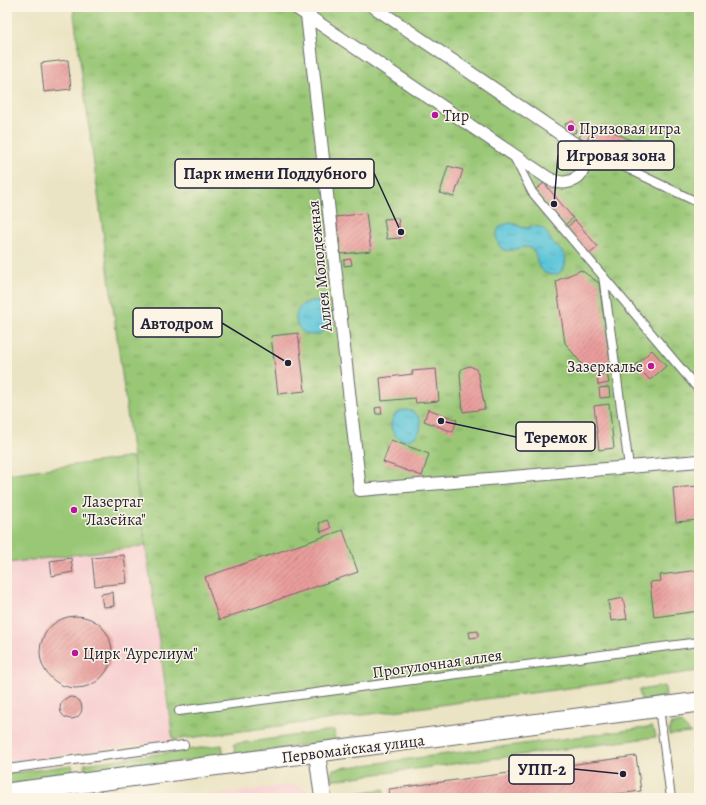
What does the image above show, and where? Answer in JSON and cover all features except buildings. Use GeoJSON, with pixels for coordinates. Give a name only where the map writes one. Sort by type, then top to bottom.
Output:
{"type":"FeatureCollection","features":[{"type":"Feature","properties":{"kind":"street"},"geometry":{"type":"LineString","coordinates":[[295,7],[554,182],[564,184],[574,180],[580,174],[583,167],[583,156],[580,148],[573,142],[374,7]]}},
{"type":"Feature","properties":{"kind":"street","name":"Аллея Молодежная"},"geometry":{"type":"LineString","coordinates":[[307,15],[360,490],[629,467]]}},
{"type":"Feature","properties":{"kind":"street"},"geometry":{"type":"LineString","coordinates":[[629,467],[699,461]]}},
{"type":"Feature","properties":{"kind":"street","name":"Первомайская улица"},"geometry":{"type":"LineString","coordinates":[[7,793],[699,702]]}},
{"type":"Feature","properties":{"kind":"street"},"geometry":{"type":"LineString","coordinates":[[317,753],[323,798]]}},
{"type":"Feature","properties":{"kind":"lane"},"geometry":{"type":"LineString","coordinates":[[573,142],[699,203]]}},
{"type":"Feature","properties":{"kind":"lane"},"geometry":{"type":"LineString","coordinates":[[513,155],[532,192],[699,390]]}},
{"type":"Feature","properties":{"kind":"lane"},"geometry":{"type":"LineString","coordinates":[[602,275],[629,467]]}},
{"type":"Feature","properties":{"kind":"lane","name":"Прогулочная аллея"},"geometry":{"type":"LineString","coordinates":[[179,711],[699,642]]}},
{"type":"Feature","properties":{"kind":"lane"},"geometry":{"type":"LineString","coordinates":[[660,708],[672,798]]}},
{"type":"Feature","properties":{"kind":"lane"},"geometry":{"type":"LineString","coordinates":[[7,769],[184,745]]}},
{"type":"Feature","properties":{"kind":"shaded area"},"geometry":{"type":"Polygon","coordinates":[[[146,546],[173,740],[7,763],[7,563],[146,546]]]}},
{"type":"Feature","properties":{"kind":"shaded area"},"geometry":{"type":"Polygon","coordinates":[[[295,784],[308,791],[308,798],[188,798],[295,784]]]}},
{"type":"Feature","properties":{"kind":"green space"},"geometry":{"type":"Polygon","coordinates":[[[73,7],[699,7],[699,671],[173,740],[133,457],[73,7]]]}},
{"type":"Feature","properties":{"kind":"green space","name":"Лазертаг \"Лазейка\""},"geometry":{"type":"Polygon","coordinates":[[[133,457],[146,546],[7,563],[7,474],[133,457]]]}},
{"type":"Feature","properties":{"kind":"green space"},"geometry":{"type":"Polygon","coordinates":[[[665,686],[666,697],[641,701],[639,690],[665,686]]]}},
{"type":"Feature","properties":{"kind":"green space"},"geometry":{"type":"Polygon","coordinates":[[[681,723],[691,733],[669,735],[669,730],[672,724],[681,723]]]}},
{"type":"Feature","properties":{"kind":"green space"},"geometry":{"type":"Polygon","coordinates":[[[652,727],[656,737],[332,780],[331,775],[333,769],[652,727]]]}},
{"type":"Feature","properties":{"kind":"green space"},"geometry":{"type":"Polygon","coordinates":[[[334,730],[335,741],[235,755],[234,744],[334,730]]]}},
{"type":"Feature","properties":{"kind":"green space"},"geometry":{"type":"Polygon","coordinates":[[[222,745],[224,756],[86,774],[84,764],[222,745]]]}},
{"type":"Feature","properties":{"kind":"green space"},"geometry":{"type":"Polygon","coordinates":[[[72,765],[74,776],[7,785],[7,774],[72,765]]]}},
{"type":"Feature","properties":{"kind":"green space"},"geometry":{"type":"Polygon","coordinates":[[[384,789],[385,798],[346,798],[345,795],[384,789]]]}},
{"type":"Feature","properties":{"kind":"water"},"geometry":{"type":"Polygon","coordinates":[[[510,223],[524,228],[537,227],[544,229],[553,243],[564,254],[566,261],[562,270],[555,275],[546,273],[539,266],[535,252],[530,248],[526,247],[507,250],[499,246],[497,232],[501,226],[510,223]]]}},
{"type":"Feature","properties":{"kind":"water"},"geometry":{"type":"Polygon","coordinates":[[[313,301],[325,306],[330,318],[325,330],[313,335],[301,330],[296,318],[301,306],[313,301]]]}},
{"type":"Feature","properties":{"kind":"water"},"geometry":{"type":"Polygon","coordinates":[[[406,410],[417,414],[421,425],[417,436],[406,440],[395,436],[391,425],[395,414],[406,410]]]}},
{"type":"Feature","properties":{"kind":"place","name":"Тир"},"geometry":{"type":"Point","coordinates":[435,115]}},
{"type":"Feature","properties":{"kind":"place","name":"Призовая игра"},"geometry":{"type":"Point","coordinates":[571,128]}},
{"type":"Feature","properties":{"kind":"place","name":"Игровая зона"},"geometry":{"type":"Point","coordinates":[554,204]}},
{"type":"Feature","properties":{"kind":"place","name":"Парк имени Поддубного"},"geometry":{"type":"Point","coordinates":[401,232]}},
{"type":"Feature","properties":{"kind":"place","name":"Автодром"},"geometry":{"type":"Point","coordinates":[288,363]}},
{"type":"Feature","properties":{"kind":"place","name":"Зазеркалье"},"geometry":{"type":"Point","coordinates":[651,366]}},
{"type":"Feature","properties":{"kind":"place","name":"Теремок"},"geometry":{"type":"Point","coordinates":[441,421]}},
{"type":"Feature","properties":{"kind":"place","name":"Лазертаг \"Лазейка\""},"geometry":{"type":"Point","coordinates":[74,510]}},
{"type":"Feature","properties":{"kind":"place","name":"Цирк \"Аурелиум\""},"geometry":{"type":"Point","coordinates":[75,653]}},
{"type":"Feature","properties":{"kind":"place","name":"УПП-2"},"geometry":{"type":"Point","coordinates":[623,774]}}]}
